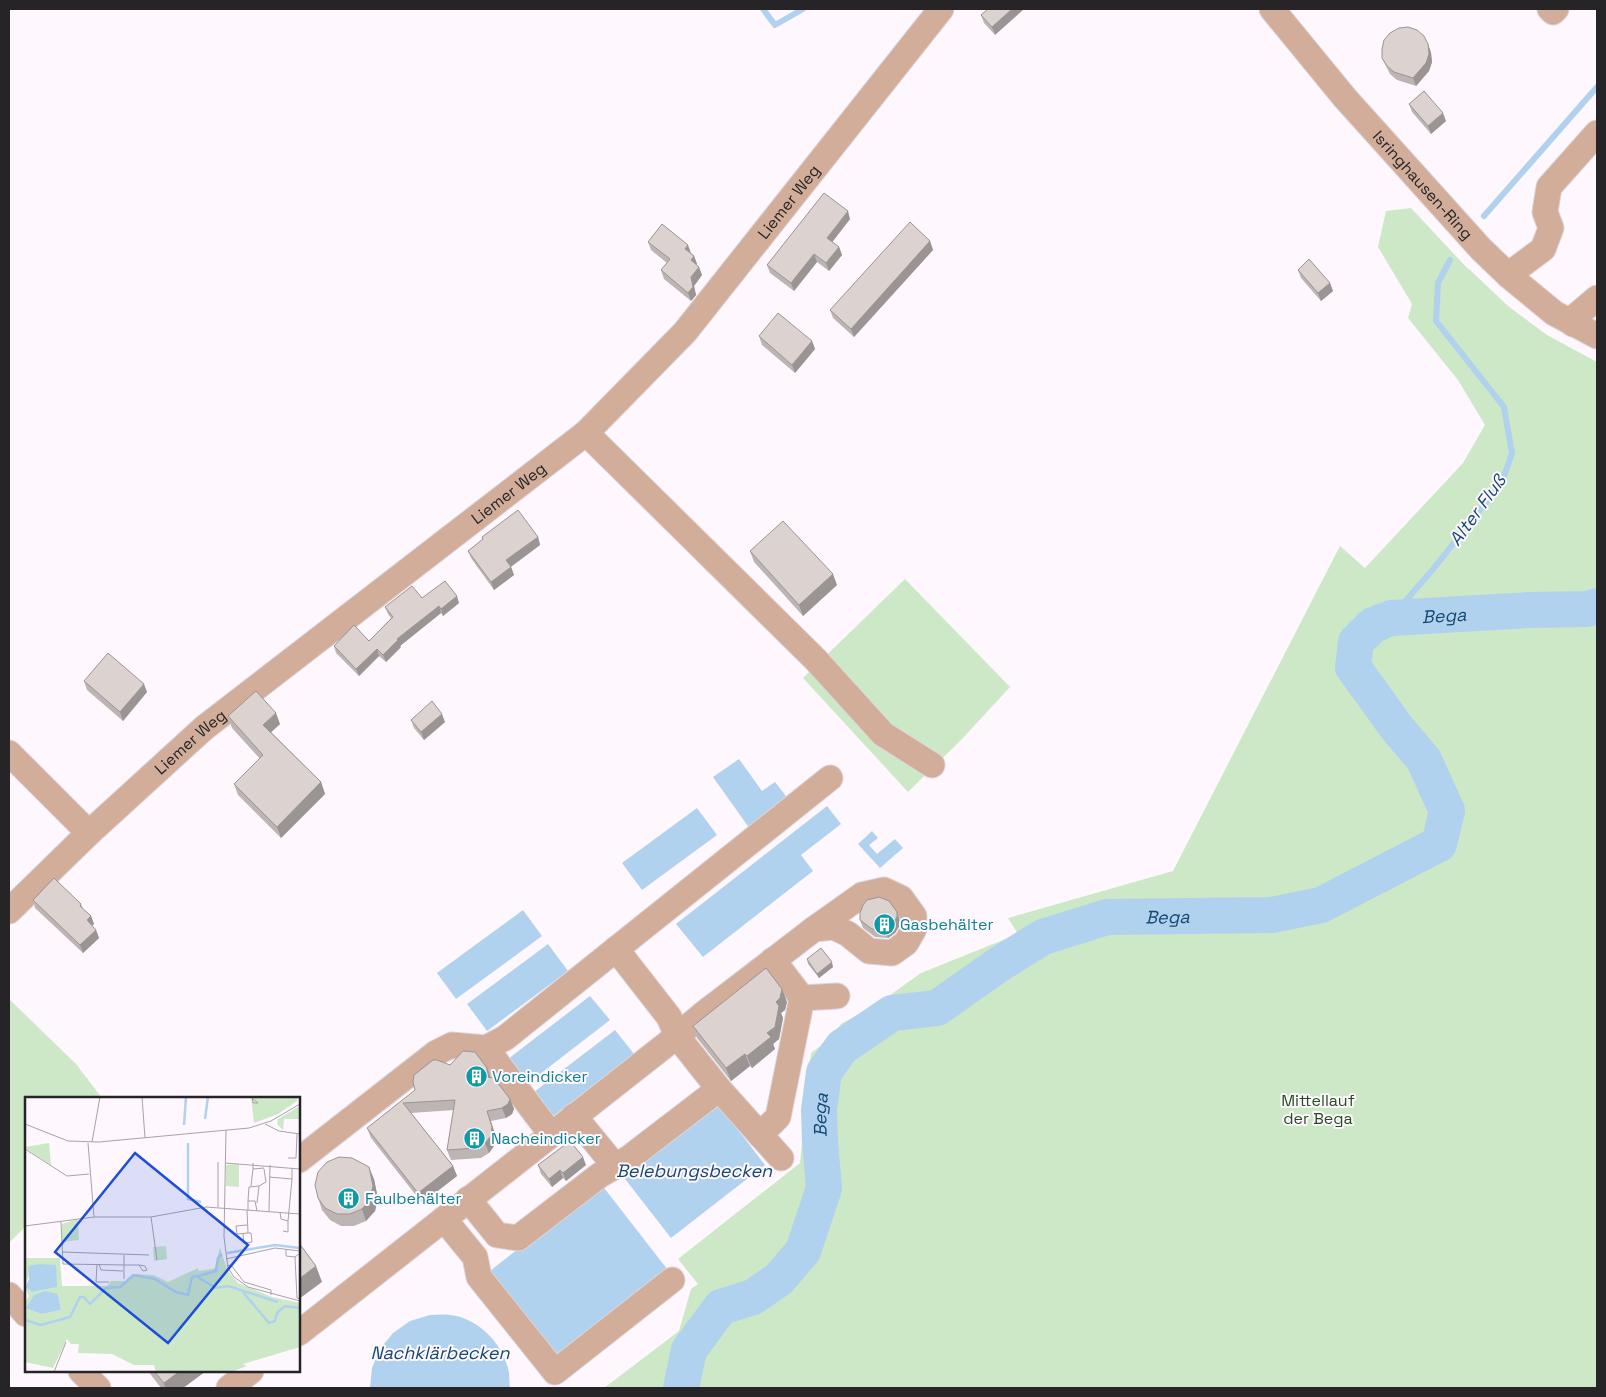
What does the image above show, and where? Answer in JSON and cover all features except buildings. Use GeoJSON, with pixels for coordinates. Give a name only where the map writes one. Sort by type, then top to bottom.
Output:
{"type":"FeatureCollection","features":[{"type":"Feature","properties":{"kind":"street","name":"Liemer Weg"},"geometry":{"type":"LineString","coordinates":[[9,911],[89,833],[204,728],[586,433],[685,332],[941,9]]}},
{"type":"Feature","properties":{"kind":"street","name":"Isringhausen-Ring"},"geometry":{"type":"LineString","coordinates":[[1272,9],[1345,98],[1482,249],[1508,275],[1554,313],[1597,336]]}},
{"type":"Feature","properties":{"kind":"street"},"geometry":{"type":"LineString","coordinates":[[1550,9],[1553,12],[1556,9]]}},
{"type":"Feature","properties":{"kind":"street"},"geometry":{"type":"LineString","coordinates":[[1508,275],[1543,249],[1551,228],[1545,212],[1549,187],[1597,133]]}},
{"type":"Feature","properties":{"kind":"street"},"geometry":{"type":"LineString","coordinates":[[1573,324],[1577,315],[1597,298]]}},
{"type":"Feature","properties":{"kind":"street"},"geometry":{"type":"LineString","coordinates":[[586,433],[816,660],[883,734],[932,765]]}},
{"type":"Feature","properties":{"kind":"street"},"geometry":{"type":"LineString","coordinates":[[9,753],[89,833]]}},
{"type":"Feature","properties":{"kind":"street"},"geometry":{"type":"LineString","coordinates":[[300,1159],[436,1054],[452,1045],[486,1048],[505,1038],[830,778]]}},
{"type":"Feature","properties":{"kind":"street"},"geometry":{"type":"LineString","coordinates":[[300,1332],[814,929]]}},
{"type":"Feature","properties":{"kind":"street"},"geometry":{"type":"LineString","coordinates":[[616,949],[669,1017],[678,1036],[719,1089],[781,1158]]}},
{"type":"Feature","properties":{"kind":"street"},"geometry":{"type":"LineString","coordinates":[[760,1135],[778,1117],[802,998],[773,960]]}},
{"type":"Feature","properties":{"kind":"street"},"geometry":{"type":"LineString","coordinates":[[802,998],[837,996]]}},
{"type":"Feature","properties":{"kind":"street"},"geometry":{"type":"LineString","coordinates":[[486,1048],[551,1134]]}},
{"type":"Feature","properties":{"kind":"street"},"geometry":{"type":"LineString","coordinates":[[468,1200],[497,1235],[518,1238],[600,1175],[629,1158],[719,1089]]}},
{"type":"Feature","properties":{"kind":"street"},"geometry":{"type":"LineString","coordinates":[[574,1116],[615,1166]]}},
{"type":"Feature","properties":{"kind":"street"},"geometry":{"type":"LineString","coordinates":[[444,1219],[475,1257],[479,1276],[556,1372],[672,1280]]}},
{"type":"Feature","properties":{"kind":"street"},"geometry":{"type":"LineString","coordinates":[[9,1295],[25,1313]]}},
{"type":"Feature","properties":{"kind":"street"},"geometry":{"type":"LineString","coordinates":[[82,1372],[98,1388]]}},
{"type":"Feature","properties":{"kind":"street"},"geometry":{"type":"LineString","coordinates":[[229,1388],[250,1372]]}},
{"type":"Feature","properties":{"kind":"green space","name":"Mittellauf der Bega"},"geometry":{"type":"Polygon","coordinates":[[[1411,208],[1468,269],[1508,306],[1547,335],[1597,362],[1597,1388],[604,1388],[679,1331],[691,1289],[698,1284],[678,1259],[800,1163],[811,1053],[827,1041],[841,1024],[883,1000],[921,973],[1018,934],[1008,918],[1173,871],[1340,546],[1365,568],[1463,463],[1485,425],[1458,380],[1408,318],[1412,304],[1378,247],[1386,211],[1411,208]]]}},
{"type":"Feature","properties":{"kind":"green space"},"geometry":{"type":"Polygon","coordinates":[[[905,579],[1010,687],[961,740],[908,792],[803,678],[905,579]]]}},
{"type":"Feature","properties":{"kind":"green space"},"geometry":{"type":"Polygon","coordinates":[[[9,999],[76,1064],[101,1097],[25,1097],[25,1227],[9,1243],[9,999]]]}},
{"type":"Feature","properties":{"kind":"water"},"geometry":{"type":"Polygon","coordinates":[[[739,759],[762,791],[775,782],[789,800],[750,829],[713,777],[739,759]]]}},
{"type":"Feature","properties":{"kind":"water"},"geometry":{"type":"Polygon","coordinates":[[[827,806],[841,824],[801,855],[813,871],[703,957],[676,924],[827,806]]]}},
{"type":"Feature","properties":{"kind":"water"},"geometry":{"type":"Polygon","coordinates":[[[697,808],[717,835],[642,890],[622,863],[697,808]]]}},
{"type":"Feature","properties":{"kind":"water"},"geometry":{"type":"Polygon","coordinates":[[[872,831],[878,838],[869,845],[877,854],[895,839],[903,848],[880,868],[858,844],[872,831]]]}},
{"type":"Feature","properties":{"kind":"water"},"geometry":{"type":"Polygon","coordinates":[[[523,910],[542,936],[456,999],[437,973],[523,910]]]}},
{"type":"Feature","properties":{"kind":"water"},"geometry":{"type":"Polygon","coordinates":[[[548,944],[568,971],[487,1031],[467,1004],[548,944]]]}},
{"type":"Feature","properties":{"kind":"water"},"geometry":{"type":"Polygon","coordinates":[[[590,996],[610,1020],[527,1084],[508,1059],[590,996]]]}},
{"type":"Feature","properties":{"kind":"water"},"geometry":{"type":"Polygon","coordinates":[[[615,1030],[634,1054],[552,1117],[534,1092],[615,1030]]]}},
{"type":"Feature","properties":{"kind":"water","name":"Belebungsbecken"},"geometry":{"type":"Polygon","coordinates":[[[716,1101],[765,1165],[671,1238],[622,1175],[716,1101]]]}},
{"type":"Feature","properties":{"kind":"water"},"geometry":{"type":"Polygon","coordinates":[[[601,1184],[671,1274],[557,1364],[486,1274],[601,1184]]]}},
{"type":"Feature","properties":{"kind":"water","name":"Nachklärbecken"},"geometry":{"type":"Polygon","coordinates":[[[430,1315],[460,1317],[479,1326],[487,1333],[505,1358],[509,1371],[510,1388],[370,1388],[372,1368],[380,1349],[393,1333],[410,1321],[430,1315]]]}},
{"type":"Feature","properties":{"kind":"waterway"},"geometry":{"type":"LineString","coordinates":[[763,9],[775,25],[803,9]]}},
{"type":"Feature","properties":{"kind":"waterway","name":"Alter Fluß"},"geometry":{"type":"LineString","coordinates":[[1484,216],[1597,87]]}},
{"type":"Feature","properties":{"kind":"waterway","name":"Alter Fluß"},"geometry":{"type":"LineString","coordinates":[[1391,618],[1434,568],[1502,482],[1512,453],[1504,407],[1436,321],[1438,283],[1450,260]]}},
{"type":"Feature","properties":{"kind":"waterway","name":"Bega"},"geometry":{"type":"LineString","coordinates":[[681,1388],[689,1350],[721,1307],[753,1297],[779,1279],[803,1251],[824,1188],[819,1110],[824,1072],[842,1047],[892,1013],[937,1008],[1001,963],[1043,937],[1107,917],[1272,915],[1321,905],[1439,844],[1447,811],[1424,760],[1397,728],[1353,667],[1356,642],[1373,625],[1391,618],[1529,610],[1587,609],[1597,606]]}},
{"type":"Feature","properties":{"kind":"place","name":"Gasbehälter"},"geometry":{"type":"Point","coordinates":[884,924]}},
{"type":"Feature","properties":{"kind":"place","name":"Voreindicker"},"geometry":{"type":"Point","coordinates":[476,1076]}},
{"type":"Feature","properties":{"kind":"place","name":"Nacheindicker"},"geometry":{"type":"Point","coordinates":[475,1138]}},
{"type":"Feature","properties":{"kind":"place","name":"Faulbehälter"},"geometry":{"type":"Point","coordinates":[349,1198]}}]}
